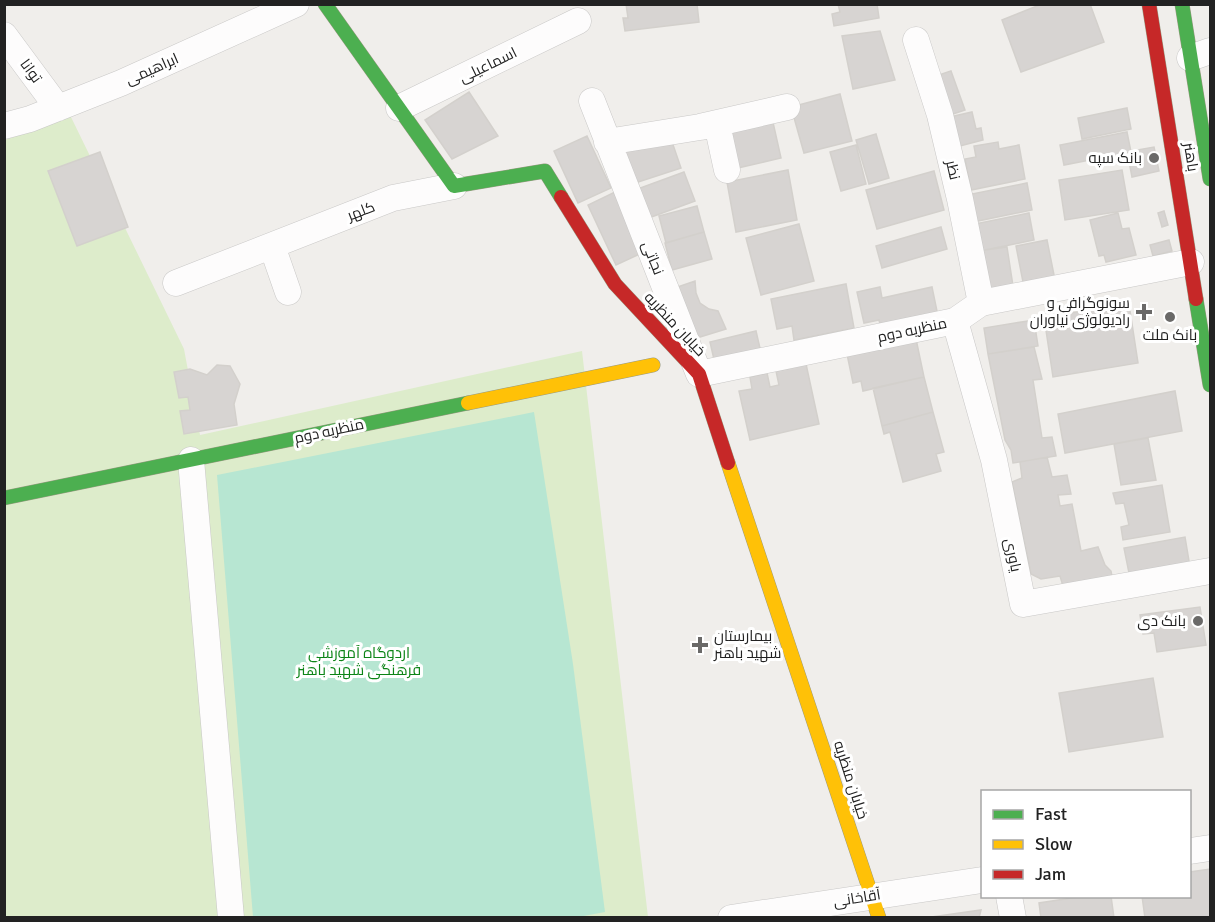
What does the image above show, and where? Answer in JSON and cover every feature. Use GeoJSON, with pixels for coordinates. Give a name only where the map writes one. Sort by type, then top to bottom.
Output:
{"type":"FeatureCollection","features":[{"type":"Feature","properties":{"kind":"street","name":"ابراهیمی"},"geometry":{"type":"LineString","coordinates":[[4,126],[30,119],[121,83],[296,4]]}},
{"type":"Feature","properties":{"kind":"street"},"geometry":{"type":"LineString","coordinates":[[325,4],[454,186]]}},
{"type":"Feature","properties":{"kind":"street","name":"باهنر"},"geometry":{"type":"LineString","coordinates":[[1149,4],[1210,385]]}},
{"type":"Feature","properties":{"kind":"street","name":"باهنر"},"geometry":{"type":"LineString","coordinates":[[1182,4],[1200,55],[1210,178]]}},
{"type":"Feature","properties":{"kind":"street","name":"اسماعیلی"},"geometry":{"type":"LineString","coordinates":[[399,108],[578,21]]}},
{"type":"Feature","properties":{"kind":"street","name":"توانا"},"geometry":{"type":"LineString","coordinates":[[4,34],[58,108]]}},
{"type":"Feature","properties":{"kind":"street","name":"نظر"},"geometry":{"type":"LineString","coordinates":[[916,40],[940,115],[981,303]]}},
{"type":"Feature","properties":{"kind":"street","name":"نجاتی"},"geometry":{"type":"LineString","coordinates":[[592,101],[699,374]]}},
{"type":"Feature","properties":{"kind":"street"},"geometry":{"type":"LineString","coordinates":[[607,142],[717,124],[787,107]]}},
{"type":"Feature","properties":{"kind":"street"},"geometry":{"type":"LineString","coordinates":[[717,124],[727,170]]}},
{"type":"Feature","properties":{"kind":"street","name":"خیابان منظریه"},"geometry":{"type":"LineString","coordinates":[[454,186],[545,171],[615,284],[699,374],[876,907]]}},
{"type":"Feature","properties":{"kind":"street","name":"کلهر"},"geometry":{"type":"LineString","coordinates":[[176,283],[393,198],[454,186]]}},
{"type":"Feature","properties":{"kind":"street"},"geometry":{"type":"LineString","coordinates":[[272,246],[288,292]]}},
{"type":"Feature","properties":{"kind":"street","name":"منظریه دوم"},"geometry":{"type":"LineString","coordinates":[[699,374],[956,321],[981,303],[1191,262]]}},
{"type":"Feature","properties":{"kind":"street","name":"یاوری"},"geometry":{"type":"LineString","coordinates":[[956,321],[994,460],[1023,604],[1210,571]]}},
{"type":"Feature","properties":{"kind":"street","name":"منظریه دوم"},"geometry":{"type":"LineString","coordinates":[[4,498],[653,365]]}},
{"type":"Feature","properties":{"kind":"street"},"geometry":{"type":"LineString","coordinates":[[191,460],[231,918]]}},
{"type":"Feature","properties":{"kind":"street"},"geometry":{"type":"LineString","coordinates":[[1191,851],[1210,848]]}},
{"type":"Feature","properties":{"kind":"street","name":"آقاخانی"},"geometry":{"type":"LineString","coordinates":[[731,918],[876,907],[981,880]]}},
{"type":"Feature","properties":{"kind":"street"},"geometry":{"type":"LineString","coordinates":[[1009,898],[1013,918]]}},
{"type":"Feature","properties":{"kind":"green space","name":"اردوگاه آموزشی فرهنگی شهید باهنر"},"geometry":{"type":"Polygon","coordinates":[[[70,115],[184,349],[200,435],[582,351],[648,917],[5,918],[5,140],[70,115]]]}},
{"type":"Feature","properties":{"kind":"green space"},"geometry":{"type":"Polygon","coordinates":[[[534,412],[573,664],[605,912],[573,918],[253,917],[217,475],[534,412]]]}},
{"type":"Feature","properties":{"kind":"building"},"geometry":{"type":"Polygon","coordinates":[[[626,4],[697,4],[699,22],[625,31],[623,18],[628,18],[626,4]]]}},
{"type":"Feature","properties":{"kind":"building"},"geometry":{"type":"Polygon","coordinates":[[[838,4],[877,4],[879,18],[834,26],[832,14],[840,12],[838,4]]]}},
{"type":"Feature","properties":{"kind":"building"},"geometry":{"type":"Polygon","coordinates":[[[1042,4],[1090,4],[1104,42],[1021,72],[1002,20],[1042,4]]]}},
{"type":"Feature","properties":{"kind":"building"},"geometry":{"type":"Polygon","coordinates":[[[880,31],[895,80],[853,89],[842,36],[880,31]]]}},
{"type":"Feature","properties":{"kind":"building"},"geometry":{"type":"Polygon","coordinates":[[[951,71],[965,110],[944,117],[930,78],[951,71]]]}},
{"type":"Feature","properties":{"kind":"building"},"geometry":{"type":"Polygon","coordinates":[[[469,92],[498,136],[452,159],[425,120],[469,92]]]}},
{"type":"Feature","properties":{"kind":"building"},"geometry":{"type":"Polygon","coordinates":[[[840,94],[852,141],[804,153],[791,107],[840,94]]]}},
{"type":"Feature","properties":{"kind":"building"},"geometry":{"type":"Polygon","coordinates":[[[1127,108],[1131,129],[1082,139],[1078,118],[1127,108]]]}},
{"type":"Feature","properties":{"kind":"building"},"geometry":{"type":"Polygon","coordinates":[[[972,112],[976,129],[981,128],[983,140],[952,148],[945,118],[972,112]]]}},
{"type":"Feature","properties":{"kind":"building"},"geometry":{"type":"Polygon","coordinates":[[[772,118],[781,158],[729,170],[721,130],[772,118]]]}},
{"type":"Feature","properties":{"kind":"building"},"geometry":{"type":"Polygon","coordinates":[[[1127,132],[1131,152],[1064,165],[1060,145],[1127,132]]]}},
{"type":"Feature","properties":{"kind":"building"},"geometry":{"type":"Polygon","coordinates":[[[876,134],[889,178],[869,184],[856,140],[876,134]]]}},
{"type":"Feature","properties":{"kind":"building"},"geometry":{"type":"Polygon","coordinates":[[[587,136],[611,188],[578,203],[554,151],[587,136]]]}},
{"type":"Feature","properties":{"kind":"building"},"geometry":{"type":"Polygon","coordinates":[[[670,136],[681,168],[635,183],[625,152],[670,136]]]}},
{"type":"Feature","properties":{"kind":"building"},"geometry":{"type":"Polygon","coordinates":[[[998,142],[999,149],[1019,145],[1025,179],[971,190],[965,159],[976,157],[974,146],[998,142]]]}},
{"type":"Feature","properties":{"kind":"building"},"geometry":{"type":"Polygon","coordinates":[[[856,145],[866,184],[841,191],[830,152],[856,145]]]}},
{"type":"Feature","properties":{"kind":"building"},"geometry":{"type":"Polygon","coordinates":[[[1154,147],[1159,171],[1132,177],[1128,156],[1138,154],[1137,150],[1154,147]]]}},
{"type":"Feature","properties":{"kind":"building"},"geometry":{"type":"Polygon","coordinates":[[[100,152],[128,227],[77,246],[48,171],[100,152]]]}},
{"type":"Feature","properties":{"kind":"building"},"geometry":{"type":"Polygon","coordinates":[[[788,170],[797,220],[736,232],[727,182],[788,170]]]}},
{"type":"Feature","properties":{"kind":"building"},"geometry":{"type":"Polygon","coordinates":[[[1122,170],[1129,210],[1065,220],[1059,180],[1122,170]]]}},
{"type":"Feature","properties":{"kind":"building"},"geometry":{"type":"Polygon","coordinates":[[[934,171],[944,210],[877,229],[866,190],[934,171]]]}},
{"type":"Feature","properties":{"kind":"building"},"geometry":{"type":"Polygon","coordinates":[[[684,172],[695,201],[646,219],[635,190],[684,172]]]}},
{"type":"Feature","properties":{"kind":"building"},"geometry":{"type":"Polygon","coordinates":[[[1027,183],[1032,210],[973,222],[967,195],[1027,183]]]}},
{"type":"Feature","properties":{"kind":"building"},"geometry":{"type":"Polygon","coordinates":[[[615,192],[644,252],[616,265],[588,205],[615,192]]]}},
{"type":"Feature","properties":{"kind":"building"},"geometry":{"type":"Polygon","coordinates":[[[697,206],[704,232],[666,243],[659,216],[697,206]]]}},
{"type":"Feature","properties":{"kind":"building"},"geometry":{"type":"Polygon","coordinates":[[[1164,211],[1168,225],[1162,227],[1158,213],[1164,211]]]}},
{"type":"Feature","properties":{"kind":"building"},"geometry":{"type":"Polygon","coordinates":[[[1029,213],[1034,240],[975,252],[970,225],[1029,213]]]}},
{"type":"Feature","properties":{"kind":"building"},"geometry":{"type":"Polygon","coordinates":[[[1118,213],[1122,229],[1129,228],[1136,255],[1106,262],[1104,255],[1099,256],[1090,220],[1118,213]]]}},
{"type":"Feature","properties":{"kind":"building"},"geometry":{"type":"Polygon","coordinates":[[[799,224],[814,281],[761,295],[746,238],[799,224]]]}},
{"type":"Feature","properties":{"kind":"building"},"geometry":{"type":"Polygon","coordinates":[[[941,227],[947,249],[882,268],[876,246],[941,227]]]}},
{"type":"Feature","properties":{"kind":"building"},"geometry":{"type":"Polygon","coordinates":[[[704,232],[712,259],[672,270],[665,243],[704,232]]]}},
{"type":"Feature","properties":{"kind":"building"},"geometry":{"type":"Polygon","coordinates":[[[1047,240],[1055,280],[1024,287],[1016,246],[1047,240]]]}},
{"type":"Feature","properties":{"kind":"building"},"geometry":{"type":"Polygon","coordinates":[[[1169,240],[1172,251],[1153,256],[1150,245],[1169,240]]]}},
{"type":"Feature","properties":{"kind":"building"},"geometry":{"type":"Polygon","coordinates":[[[1007,247],[1013,286],[981,292],[978,251],[1007,247]]]}},
{"type":"Feature","properties":{"kind":"building"},"geometry":{"type":"Polygon","coordinates":[[[695,281],[700,303],[709,309],[718,311],[726,329],[687,341],[666,291],[695,281]]]}},
{"type":"Feature","properties":{"kind":"building"},"geometry":{"type":"Polygon","coordinates":[[[846,284],[854,328],[794,340],[792,326],[777,329],[771,299],[846,284]]]}},
{"type":"Feature","properties":{"kind":"building"},"geometry":{"type":"Polygon","coordinates":[[[880,287],[882,298],[932,287],[939,321],[882,333],[879,320],[864,323],[857,292],[880,287]]]}},
{"type":"Feature","properties":{"kind":"building"},"geometry":{"type":"Polygon","coordinates":[[[1129,304],[1138,363],[1053,377],[1044,317],[1129,304]]]}},
{"type":"Feature","properties":{"kind":"building"},"geometry":{"type":"Polygon","coordinates":[[[1034,320],[1038,346],[988,354],[984,328],[1034,320]]]}},
{"type":"Feature","properties":{"kind":"building"},"geometry":{"type":"Polygon","coordinates":[[[756,331],[762,357],[716,368],[710,342],[756,331]]]}},
{"type":"Feature","properties":{"kind":"building"},"geometry":{"type":"Polygon","coordinates":[[[916,339],[924,377],[863,391],[861,381],[853,383],[847,354],[916,339]]]}},
{"type":"Feature","properties":{"kind":"building"},"geometry":{"type":"Polygon","coordinates":[[[1034,347],[1042,379],[1033,380],[1042,438],[1052,437],[1056,456],[1013,463],[1011,450],[1005,440],[988,354],[1034,347]]]}},
{"type":"Feature","properties":{"kind":"building"},"geometry":{"type":"Polygon","coordinates":[[[806,364],[819,424],[750,440],[739,391],[752,389],[750,377],[767,373],[770,387],[779,385],[776,371],[806,364]]]}},
{"type":"Feature","properties":{"kind":"building"},"geometry":{"type":"Polygon","coordinates":[[[217,365],[230,366],[240,384],[234,404],[237,425],[184,434],[180,411],[190,410],[188,397],[179,398],[174,372],[190,369],[207,375],[217,365]]]}},
{"type":"Feature","properties":{"kind":"building"},"geometry":{"type":"Polygon","coordinates":[[[924,377],[933,412],[882,426],[873,388],[924,377]]]}},
{"type":"Feature","properties":{"kind":"building"},"geometry":{"type":"Polygon","coordinates":[[[1175,391],[1182,431],[1065,453],[1058,414],[1175,391]]]}},
{"type":"Feature","properties":{"kind":"building"},"geometry":{"type":"Polygon","coordinates":[[[933,412],[944,452],[936,454],[941,471],[903,482],[890,432],[884,434],[882,426],[933,412]]]}},
{"type":"Feature","properties":{"kind":"building"},"geometry":{"type":"Polygon","coordinates":[[[1148,438],[1156,480],[1121,485],[1114,444],[1148,438]]]}},
{"type":"Feature","properties":{"kind":"building"},"geometry":{"type":"Polygon","coordinates":[[[1047,457],[1052,477],[1067,475],[1071,494],[1058,495],[1060,506],[1072,504],[1081,551],[1098,547],[1105,565],[1111,571],[1113,582],[1063,586],[1060,576],[1041,579],[1031,574],[1012,482],[1022,478],[1020,462],[1047,457]]]}},
{"type":"Feature","properties":{"kind":"building"},"geometry":{"type":"Polygon","coordinates":[[[1162,485],[1170,532],[1123,540],[1121,527],[1129,525],[1124,503],[1116,504],[1113,493],[1162,485]]]}},
{"type":"Feature","properties":{"kind":"building"},"geometry":{"type":"Polygon","coordinates":[[[1185,537],[1190,567],[1130,578],[1124,548],[1185,537]]]}},
{"type":"Feature","properties":{"kind":"building"},"geometry":{"type":"Polygon","coordinates":[[[1200,607],[1206,645],[1157,652],[1154,633],[1143,634],[1140,615],[1200,607]]]}},
{"type":"Feature","properties":{"kind":"building"},"geometry":{"type":"Polygon","coordinates":[[[1153,678],[1163,737],[1069,752],[1059,693],[1153,678]]]}},
{"type":"Feature","properties":{"kind":"building"},"geometry":{"type":"Polygon","coordinates":[[[1210,869],[1210,918],[1145,918],[1142,898],[1191,898],[1191,872],[1210,869]]]}},
{"type":"Feature","properties":{"kind":"building"},"geometry":{"type":"Polygon","coordinates":[[[1072,898],[1111,898],[1114,918],[1041,918],[1039,903],[1072,898]]]}},
{"type":"Feature","properties":{"kind":"building"},"geometry":{"type":"Polygon","coordinates":[[[981,910],[979,918],[932,918],[932,917],[981,910]]]}},
{"type":"Feature","properties":{"kind":"traffic: fast"},"geometry":{"type":"LineString","coordinates":[[325,4],[454,186],[545,171],[561,197]]}},
{"type":"Feature","properties":{"kind":"traffic: fast"},"geometry":{"type":"LineString","coordinates":[[1182,4],[1210,179]]}},
{"type":"Feature","properties":{"kind":"traffic: fast"},"geometry":{"type":"LineString","coordinates":[[1196,299],[1210,385]]}},
{"type":"Feature","properties":{"kind":"traffic: fast"},"geometry":{"type":"LineString","coordinates":[[4,498],[468,403]]}},
{"type":"Feature","properties":{"kind":"traffic: slow"},"geometry":{"type":"LineString","coordinates":[[468,403],[653,365]]}},
{"type":"Feature","properties":{"kind":"traffic: slow"},"geometry":{"type":"LineString","coordinates":[[728,463],[879,918]]}},
{"type":"Feature","properties":{"kind":"traffic: jam"},"geometry":{"type":"LineString","coordinates":[[1149,4],[1196,299]]}},
{"type":"Feature","properties":{"kind":"traffic: jam"},"geometry":{"type":"LineString","coordinates":[[561,197],[615,284],[699,374],[728,463]]}},
{"type":"Feature","properties":{"kind":"place","name":"بانک سپه"},"geometry":{"type":"Point","coordinates":[1154,158]}},
{"type":"Feature","properties":{"kind":"place","name":"سونوگرافی و رادیولوژی نیاوران"},"geometry":{"type":"Point","coordinates":[1144,312]}},
{"type":"Feature","properties":{"kind":"place","name":"بانک ملت"},"geometry":{"type":"Point","coordinates":[1170,317]}},
{"type":"Feature","properties":{"kind":"place","name":"بانک دی"},"geometry":{"type":"Point","coordinates":[1198,621]}},
{"type":"Feature","properties":{"kind":"place","name":"بیمارستان شهید باهنر"},"geometry":{"type":"Point","coordinates":[700,645]}}]}
